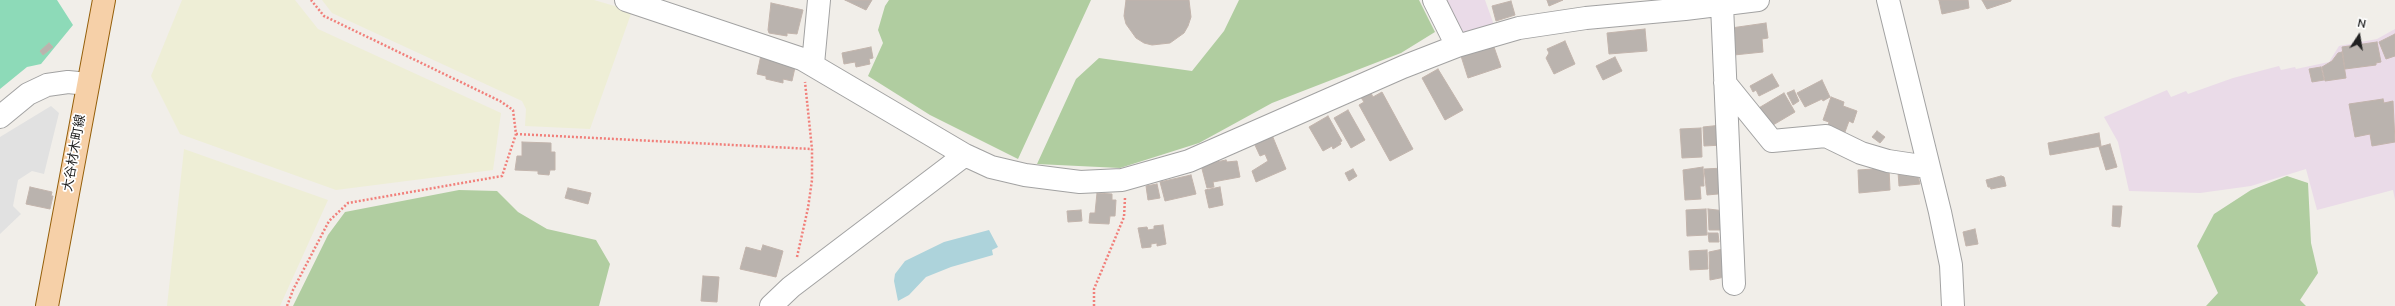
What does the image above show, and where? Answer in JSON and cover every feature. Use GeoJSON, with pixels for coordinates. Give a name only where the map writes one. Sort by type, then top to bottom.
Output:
{"type":"FeatureCollection","features":[{"type":"Feature","properties":{"kind":"main road","name":"大谷材木町線"},"geometry":{"type":"LineString","coordinates":[[47,306],[104,0]]}},
{"type":"Feature","properties":{"kind":"street"},"geometry":{"type":"LineString","coordinates":[[807,61],[819,0]]}},
{"type":"Feature","properties":{"kind":"street"},"geometry":{"type":"LineString","coordinates":[[1434,0],[1457,46]]}},
{"type":"Feature","properties":{"kind":"street"},"geometry":{"type":"LineString","coordinates":[[631,1],[807,61],[832,78],[965,154],[991,167],[1025,175],[1080,182],[1122,180],[1189,161],[1404,67],[1457,46],[1519,28],[1586,18],[1722,5],[1758,0]]}},
{"type":"Feature","properties":{"kind":"street"},"geometry":{"type":"LineString","coordinates":[[1888,0],[1950,265],[1953,306]]}},
{"type":"Feature","properties":{"kind":"street"},"geometry":{"type":"LineString","coordinates":[[1722,5],[1734,284]]}},
{"type":"Feature","properties":{"kind":"street"},"geometry":{"type":"LineString","coordinates":[[0,117],[28,94],[47,85],[68,82],[88,84]]}},
{"type":"Feature","properties":{"kind":"street"},"geometry":{"type":"LineString","coordinates":[[1725,83],[1772,141],[1826,136],[1861,153],[1888,161],[1928,167]]}},
{"type":"Feature","properties":{"kind":"street"},"geometry":{"type":"LineString","coordinates":[[771,306],[791,287],[965,154]]}},
{"type":"Feature","properties":{"kind":"path"},"geometry":{"type":"LineString","coordinates":[[287,306],[293,290],[329,221],[348,203],[502,176],[516,134],[513,110],[500,102],[324,16],[311,0]]}},
{"type":"Feature","properties":{"kind":"path"},"geometry":{"type":"LineString","coordinates":[[797,258],[808,208],[812,180],[812,149],[807,61]]}},
{"type":"Feature","properties":{"kind":"path"},"geometry":{"type":"LineString","coordinates":[[516,134],[812,149]]}},
{"type":"Feature","properties":{"kind":"path"},"geometry":{"type":"LineString","coordinates":[[1094,306],[1094,289],[1124,218],[1126,205],[1122,180]]}},
{"type":"Feature","properties":{"kind":"shaded area"},"geometry":{"type":"Polygon","coordinates":[[[1443,0],[1485,0],[1494,25],[1461,34],[1443,0]]]}},
{"type":"Feature","properties":{"kind":"shaded area"},"geometry":{"type":"Polygon","coordinates":[[[2395,29],[2395,200],[2393,190],[2317,210],[2306,169],[2251,186],[2200,193],[2129,191],[2118,142],[2104,117],[2167,90],[2171,97],[2186,91],[2188,94],[2233,78],[2279,66],[2281,70],[2295,67],[2296,69],[2329,62],[2339,46],[2377,39],[2395,29]]]}},
{"type":"Feature","properties":{"kind":"shaded area"},"geometry":{"type":"Polygon","coordinates":[[[51,106],[59,113],[44,174],[32,171],[18,180],[13,206],[21,214],[0,234],[0,137],[51,106]]]}},
{"type":"Feature","properties":{"kind":"green space"},"geometry":{"type":"Polygon","coordinates":[[[0,0],[57,0],[73,25],[41,64],[27,67],[0,89],[0,0]]]}},
{"type":"Feature","properties":{"kind":"green space"},"geometry":{"type":"Polygon","coordinates":[[[182,0],[295,0],[318,29],[501,113],[493,170],[336,190],[180,134],[151,76],[182,0]]]}},
{"type":"Feature","properties":{"kind":"green space"},"geometry":{"type":"Polygon","coordinates":[[[322,0],[594,0],[632,11],[590,129],[525,126],[526,109],[522,101],[332,13],[322,0]]]}},
{"type":"Feature","properties":{"kind":"green space"},"geometry":{"type":"Polygon","coordinates":[[[889,0],[1091,0],[1018,159],[930,115],[868,76],[883,43],[878,30],[885,6],[889,0]]]}},
{"type":"Feature","properties":{"kind":"green space"},"geometry":{"type":"Polygon","coordinates":[[[1239,0],[1419,0],[1435,32],[1401,53],[1272,103],[1199,143],[1120,168],[1037,164],[1076,79],[1099,58],[1192,71],[1224,31],[1239,0]]]}},
{"type":"Feature","properties":{"kind":"green space"},"geometry":{"type":"Polygon","coordinates":[[[184,149],[328,200],[280,306],[167,306],[184,149]]]}},
{"type":"Feature","properties":{"kind":"green space"},"geometry":{"type":"Polygon","coordinates":[[[2287,176],[2308,183],[2311,243],[2318,273],[2300,300],[2306,306],[2206,306],[2218,293],[2197,246],[2214,214],[2251,190],[2287,176]]]}},
{"type":"Feature","properties":{"kind":"green space"},"geometry":{"type":"Polygon","coordinates":[[[459,190],[497,191],[518,212],[547,229],[596,240],[610,264],[599,306],[293,306],[328,235],[345,212],[459,190]]]}},
{"type":"Feature","properties":{"kind":"water"},"geometry":{"type":"Polygon","coordinates":[[[989,230],[998,247],[992,250],[993,255],[951,267],[926,277],[909,295],[898,301],[894,281],[895,274],[905,261],[944,242],[989,230]]]}},
{"type":"Feature","properties":{"kind":"building"},"geometry":{"type":"Polygon","coordinates":[[[845,0],[872,0],[866,10],[845,0]]]}},
{"type":"Feature","properties":{"kind":"building"},"geometry":{"type":"Polygon","coordinates":[[[1126,0],[1189,0],[1191,17],[1188,26],[1184,33],[1170,43],[1152,45],[1144,43],[1136,38],[1126,24],[1124,16],[1126,0]]]}},
{"type":"Feature","properties":{"kind":"building"},"geometry":{"type":"Polygon","coordinates":[[[1547,0],[1563,0],[1549,6],[1547,0]]]}},
{"type":"Feature","properties":{"kind":"building"},"geometry":{"type":"Polygon","coordinates":[[[1939,0],[1968,0],[1969,8],[1942,14],[1939,0]]]}},
{"type":"Feature","properties":{"kind":"building"},"geometry":{"type":"Polygon","coordinates":[[[1982,0],[2011,0],[2011,1],[1987,9],[1982,0]]]}},
{"type":"Feature","properties":{"kind":"building"},"geometry":{"type":"Polygon","coordinates":[[[1511,1],[1515,15],[1496,21],[1492,6],[1511,1]]]}},
{"type":"Feature","properties":{"kind":"building"},"geometry":{"type":"Polygon","coordinates":[[[771,3],[803,10],[797,34],[787,33],[787,36],[769,33],[771,3]]]}},
{"type":"Feature","properties":{"kind":"building"},"geometry":{"type":"Polygon","coordinates":[[[1766,23],[1768,38],[1762,39],[1763,52],[1734,55],[1731,28],[1766,23]]]}},
{"type":"Feature","properties":{"kind":"building"},"geometry":{"type":"Polygon","coordinates":[[[1645,29],[1647,51],[1609,54],[1607,33],[1645,29]]]}},
{"type":"Feature","properties":{"kind":"building"},"geometry":{"type":"Polygon","coordinates":[[[2395,34],[2395,56],[2386,59],[2379,42],[2395,34]]]}},
{"type":"Feature","properties":{"kind":"building"},"geometry":{"type":"Polygon","coordinates":[[[1565,41],[1575,64],[1554,74],[1546,58],[1549,53],[1547,49],[1565,41]]]}},
{"type":"Feature","properties":{"kind":"building"},"geometry":{"type":"Polygon","coordinates":[[[2377,42],[2381,62],[2376,63],[2376,65],[2345,69],[2342,47],[2377,42]]]}},
{"type":"Feature","properties":{"kind":"building"},"geometry":{"type":"Polygon","coordinates":[[[49,43],[53,47],[43,55],[40,51],[49,43]]]}},
{"type":"Feature","properties":{"kind":"building"},"geometry":{"type":"Polygon","coordinates":[[[871,47],[873,58],[869,59],[870,64],[856,67],[855,62],[844,64],[842,53],[871,47]]]}},
{"type":"Feature","properties":{"kind":"building"},"geometry":{"type":"Polygon","coordinates":[[[1494,47],[1501,67],[1468,78],[1461,56],[1494,47]]]}},
{"type":"Feature","properties":{"kind":"building"},"geometry":{"type":"Polygon","coordinates":[[[2342,52],[2346,78],[2325,81],[2322,67],[2332,61],[2338,53],[2342,52]]]}},
{"type":"Feature","properties":{"kind":"building"},"geometry":{"type":"Polygon","coordinates":[[[761,55],[796,63],[792,81],[783,79],[783,83],[766,79],[766,76],[757,74],[761,55]]]}},
{"type":"Feature","properties":{"kind":"building"},"geometry":{"type":"Polygon","coordinates":[[[1615,57],[1622,71],[1603,80],[1596,66],[1615,57]]]}},
{"type":"Feature","properties":{"kind":"building"},"geometry":{"type":"Polygon","coordinates":[[[2321,67],[2324,80],[2312,82],[2309,69],[2321,67]]]}},
{"type":"Feature","properties":{"kind":"building"},"geometry":{"type":"Polygon","coordinates":[[[1438,69],[1463,110],[1445,120],[1422,78],[1438,69]]]}},
{"type":"Feature","properties":{"kind":"building"},"geometry":{"type":"Polygon","coordinates":[[[1772,74],[1779,86],[1759,96],[1756,90],[1753,92],[1750,86],[1772,74]]]}},
{"type":"Feature","properties":{"kind":"building"},"geometry":{"type":"Polygon","coordinates":[[[1822,80],[1830,97],[1805,107],[1797,93],[1822,80]]]}},
{"type":"Feature","properties":{"kind":"building"},"geometry":{"type":"Polygon","coordinates":[[[1794,90],[1799,101],[1793,105],[1787,93],[1794,90]]]}},
{"type":"Feature","properties":{"kind":"building"},"geometry":{"type":"Polygon","coordinates":[[[1370,91],[1373,97],[1382,92],[1413,149],[1390,161],[1359,105],[1364,102],[1360,96],[1370,91]]]}},
{"type":"Feature","properties":{"kind":"building"},"geometry":{"type":"Polygon","coordinates":[[[1784,93],[1795,112],[1768,128],[1757,109],[1784,93]]]}},
{"type":"Feature","properties":{"kind":"building"},"geometry":{"type":"Polygon","coordinates":[[[1831,97],[1844,102],[1843,106],[1857,111],[1853,123],[1849,121],[1845,132],[1828,126],[1829,122],[1823,120],[1831,97]]]}},
{"type":"Feature","properties":{"kind":"building"},"geometry":{"type":"Polygon","coordinates":[[[2383,99],[2384,103],[2393,101],[2395,142],[2372,146],[2370,134],[2355,137],[2349,104],[2383,99]]]}},
{"type":"Feature","properties":{"kind":"building"},"geometry":{"type":"Polygon","coordinates":[[[1348,110],[1365,140],[1351,148],[1334,118],[1348,110]]]}},
{"type":"Feature","properties":{"kind":"building"},"geometry":{"type":"Polygon","coordinates":[[[1328,116],[1342,141],[1340,142],[1341,144],[1333,149],[1332,146],[1323,151],[1309,127],[1328,116]]]}},
{"type":"Feature","properties":{"kind":"building"},"geometry":{"type":"Polygon","coordinates":[[[1722,125],[1723,145],[1704,146],[1703,127],[1722,125]]]}},
{"type":"Feature","properties":{"kind":"building"},"geometry":{"type":"Polygon","coordinates":[[[1701,128],[1702,157],[1682,158],[1680,129],[1701,128]]]}},
{"type":"Feature","properties":{"kind":"building"},"geometry":{"type":"Polygon","coordinates":[[[1877,131],[1885,137],[1880,143],[1872,137],[1877,131]]]}},
{"type":"Feature","properties":{"kind":"building"},"geometry":{"type":"Polygon","coordinates":[[[2099,133],[2101,146],[2050,155],[2048,143],[2099,133]]]}},
{"type":"Feature","properties":{"kind":"building"},"geometry":{"type":"Polygon","coordinates":[[[1272,135],[1286,169],[1256,182],[1252,171],[1268,161],[1265,154],[1260,156],[1254,143],[1272,135]]]}},
{"type":"Feature","properties":{"kind":"building"},"geometry":{"type":"Polygon","coordinates":[[[522,142],[551,143],[551,152],[555,152],[555,170],[550,170],[549,175],[538,174],[538,171],[515,170],[517,156],[522,156],[522,142]]]}},
{"type":"Feature","properties":{"kind":"building"},"geometry":{"type":"Polygon","coordinates":[[[2110,144],[2117,167],[2106,170],[2099,147],[2110,144]]]}},
{"type":"Feature","properties":{"kind":"building"},"geometry":{"type":"Polygon","coordinates":[[[1226,160],[1227,162],[1237,161],[1240,177],[1213,182],[1214,187],[1207,188],[1201,165],[1226,160]]]}},
{"type":"Feature","properties":{"kind":"building"},"geometry":{"type":"Polygon","coordinates":[[[1703,167],[1704,186],[1700,186],[1701,199],[1685,200],[1683,170],[1703,167]]]}},
{"type":"Feature","properties":{"kind":"building"},"geometry":{"type":"Polygon","coordinates":[[[1724,168],[1718,194],[1707,195],[1704,169],[1724,168]]]}},
{"type":"Feature","properties":{"kind":"building"},"geometry":{"type":"Polygon","coordinates":[[[1889,168],[1890,190],[1859,193],[1858,170],[1889,168]]]}},
{"type":"Feature","properties":{"kind":"building"},"geometry":{"type":"Polygon","coordinates":[[[1353,169],[1357,176],[1349,181],[1345,173],[1353,169]]]}},
{"type":"Feature","properties":{"kind":"building"},"geometry":{"type":"Polygon","coordinates":[[[1898,172],[1917,172],[1920,184],[1899,186],[1898,172]]]}},
{"type":"Feature","properties":{"kind":"building"},"geometry":{"type":"Polygon","coordinates":[[[1191,175],[1196,194],[1165,201],[1160,182],[1191,175]]]}},
{"type":"Feature","properties":{"kind":"building"},"geometry":{"type":"Polygon","coordinates":[[[2001,176],[2004,177],[2006,186],[1991,189],[1988,187],[1986,180],[2001,176]]]}},
{"type":"Feature","properties":{"kind":"building"},"geometry":{"type":"Polygon","coordinates":[[[1157,184],[1160,198],[1148,200],[1146,186],[1157,184]]]}},
{"type":"Feature","properties":{"kind":"building"},"geometry":{"type":"Polygon","coordinates":[[[30,187],[52,192],[51,196],[53,196],[50,209],[26,204],[30,187]]]}},
{"type":"Feature","properties":{"kind":"building"},"geometry":{"type":"Polygon","coordinates":[[[1220,187],[1223,205],[1209,208],[1205,190],[1220,187]]]}},
{"type":"Feature","properties":{"kind":"building"},"geometry":{"type":"Polygon","coordinates":[[[568,188],[591,193],[588,204],[565,198],[568,188]]]}},
{"type":"Feature","properties":{"kind":"building"},"geometry":{"type":"Polygon","coordinates":[[[1097,193],[1112,194],[1112,200],[1116,200],[1115,216],[1110,216],[1109,224],[1089,223],[1090,213],[1095,213],[1097,193]]]}},
{"type":"Feature","properties":{"kind":"building"},"geometry":{"type":"Polygon","coordinates":[[[2113,206],[2122,206],[2120,227],[2112,226],[2113,206]]]}},
{"type":"Feature","properties":{"kind":"building"},"geometry":{"type":"Polygon","coordinates":[[[1706,209],[1707,235],[1687,236],[1686,210],[1706,209]]]}},
{"type":"Feature","properties":{"kind":"building"},"geometry":{"type":"Polygon","coordinates":[[[1708,209],[1726,211],[1727,230],[1709,230],[1708,209]]]}},
{"type":"Feature","properties":{"kind":"building"},"geometry":{"type":"Polygon","coordinates":[[[1081,210],[1082,221],[1068,222],[1067,211],[1081,210]]]}},
{"type":"Feature","properties":{"kind":"building"},"geometry":{"type":"Polygon","coordinates":[[[1163,225],[1166,244],[1157,246],[1157,243],[1151,244],[1151,247],[1142,248],[1138,228],[1147,227],[1148,230],[1154,229],[1154,226],[1163,225]]]}},
{"type":"Feature","properties":{"kind":"building"},"geometry":{"type":"Polygon","coordinates":[[[1975,229],[1978,244],[1966,246],[1963,232],[1975,229]]]}},
{"type":"Feature","properties":{"kind":"building"},"geometry":{"type":"Polygon","coordinates":[[[1708,233],[1718,233],[1719,242],[1709,242],[1708,233]]]}},
{"type":"Feature","properties":{"kind":"building"},"geometry":{"type":"Polygon","coordinates":[[[763,245],[783,251],[776,277],[740,269],[746,247],[761,251],[763,245]]]}},
{"type":"Feature","properties":{"kind":"building"},"geometry":{"type":"Polygon","coordinates":[[[1728,248],[1730,276],[1710,280],[1709,252],[1728,248]]]}},
{"type":"Feature","properties":{"kind":"building"},"geometry":{"type":"Polygon","coordinates":[[[1707,250],[1708,269],[1690,270],[1689,251],[1707,250]]]}},
{"type":"Feature","properties":{"kind":"building"},"geometry":{"type":"Polygon","coordinates":[[[703,276],[719,277],[717,302],[701,301],[703,276]]]}}]}
